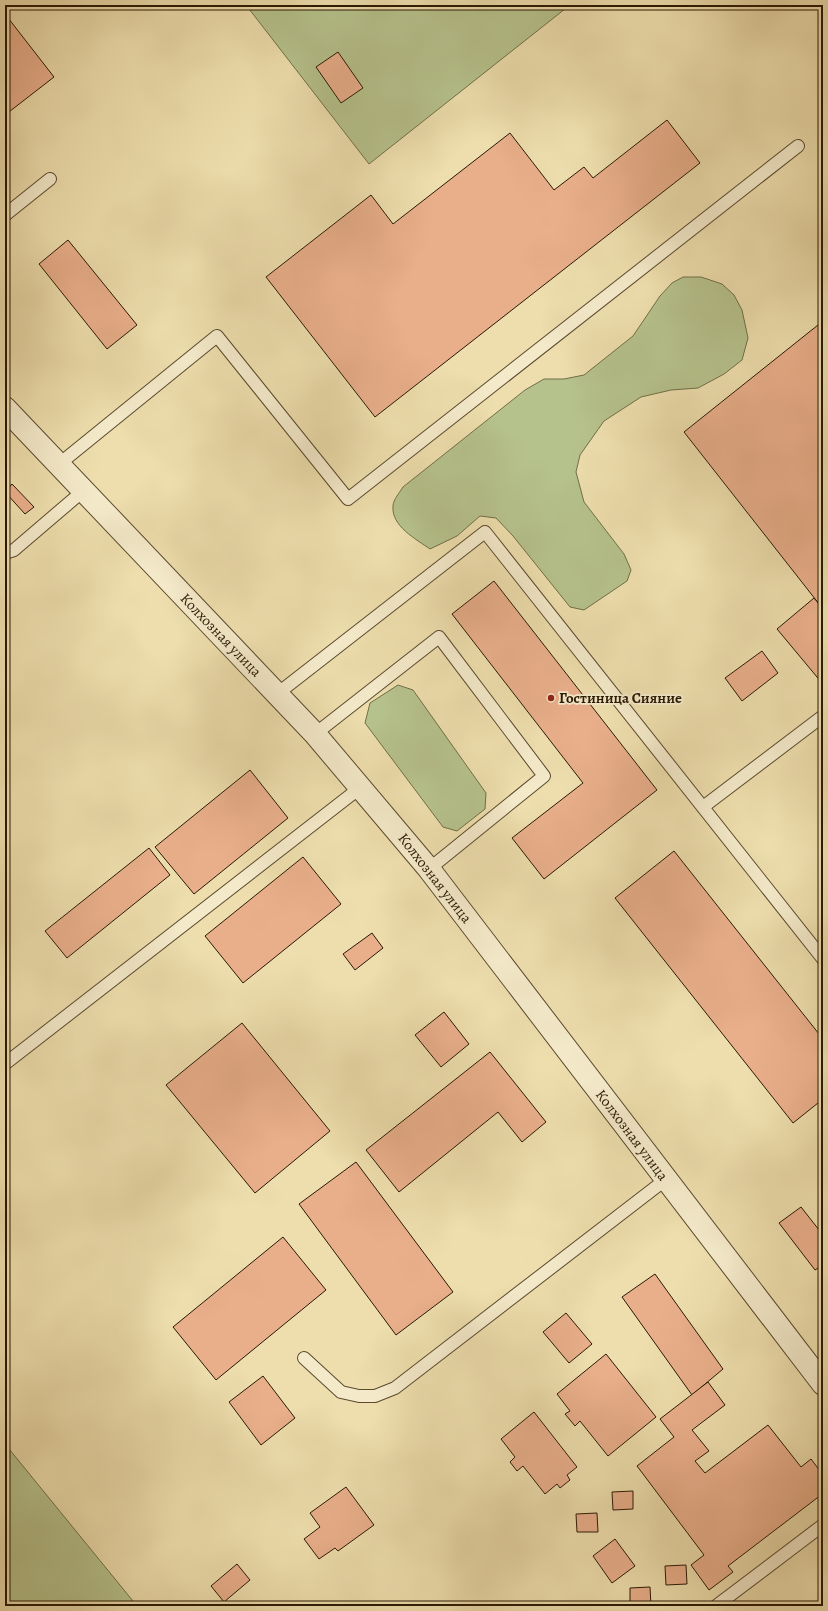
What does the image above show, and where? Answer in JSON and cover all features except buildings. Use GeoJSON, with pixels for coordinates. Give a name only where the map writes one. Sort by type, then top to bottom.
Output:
{"type":"FeatureCollection","features":[{"type":"Feature","properties":{"kind":"street","name":"Колхозная улица"},"geometry":{"type":"LineString","coordinates":[[5,408],[315,734],[361,787],[429,869],[823,1384]]}},
{"type":"Feature","properties":{"kind":"lane"},"geometry":{"type":"LineString","coordinates":[[58,465],[217,336],[348,499],[798,146]]}},
{"type":"Feature","properties":{"kind":"lane"},"geometry":{"type":"LineString","coordinates":[[5,215],[50,179]]}},
{"type":"Feature","properties":{"kind":"lane"},"geometry":{"type":"LineString","coordinates":[[5,554],[14,550],[83,491]]}},
{"type":"Feature","properties":{"kind":"lane"},"geometry":{"type":"LineString","coordinates":[[277,694],[485,532],[823,959]]}},
{"type":"Feature","properties":{"kind":"lane"},"geometry":{"type":"LineString","coordinates":[[315,734],[439,637],[544,776],[429,869]]}},
{"type":"Feature","properties":{"kind":"lane"},"geometry":{"type":"LineString","coordinates":[[703,807],[823,716]]}},
{"type":"Feature","properties":{"kind":"lane"},"geometry":{"type":"LineString","coordinates":[[6,1063],[361,787]]}},
{"type":"Feature","properties":{"kind":"lane"},"geometry":{"type":"LineString","coordinates":[[304,1358],[341,1392],[359,1396],[375,1396],[395,1388],[666,1180]]}},
{"type":"Feature","properties":{"kind":"lane"},"geometry":{"type":"LineString","coordinates":[[716,1606],[823,1525]]}},
{"type":"Feature","properties":{"kind":"green space"},"geometry":{"type":"Polygon","coordinates":[[[246,5],[570,5],[369,164],[246,5]]]}},
{"type":"Feature","properties":{"kind":"green space"},"geometry":{"type":"Polygon","coordinates":[[[683,277],[701,277],[722,284],[734,295],[742,310],[748,338],[742,360],[724,374],[698,388],[671,390],[641,397],[604,421],[580,455],[576,472],[584,502],[624,554],[631,570],[627,581],[584,610],[570,607],[513,536],[496,518],[480,516],[457,536],[430,549],[400,526],[393,513],[393,504],[403,487],[525,390],[544,379],[564,379],[584,375],[633,336],[660,296],[672,283],[683,277]]]}},
{"type":"Feature","properties":{"kind":"green space"},"geometry":{"type":"Polygon","coordinates":[[[398,685],[413,690],[486,793],[485,809],[457,831],[443,827],[365,723],[370,703],[398,685]]]}},
{"type":"Feature","properties":{"kind":"green space"},"geometry":{"type":"Polygon","coordinates":[[[5,1444],[137,1606],[5,1606],[5,1444]]]}},
{"type":"Feature","properties":{"kind":"place","name":"Гостиница Сияние"},"geometry":{"type":"Point","coordinates":[551,698]}}]}
